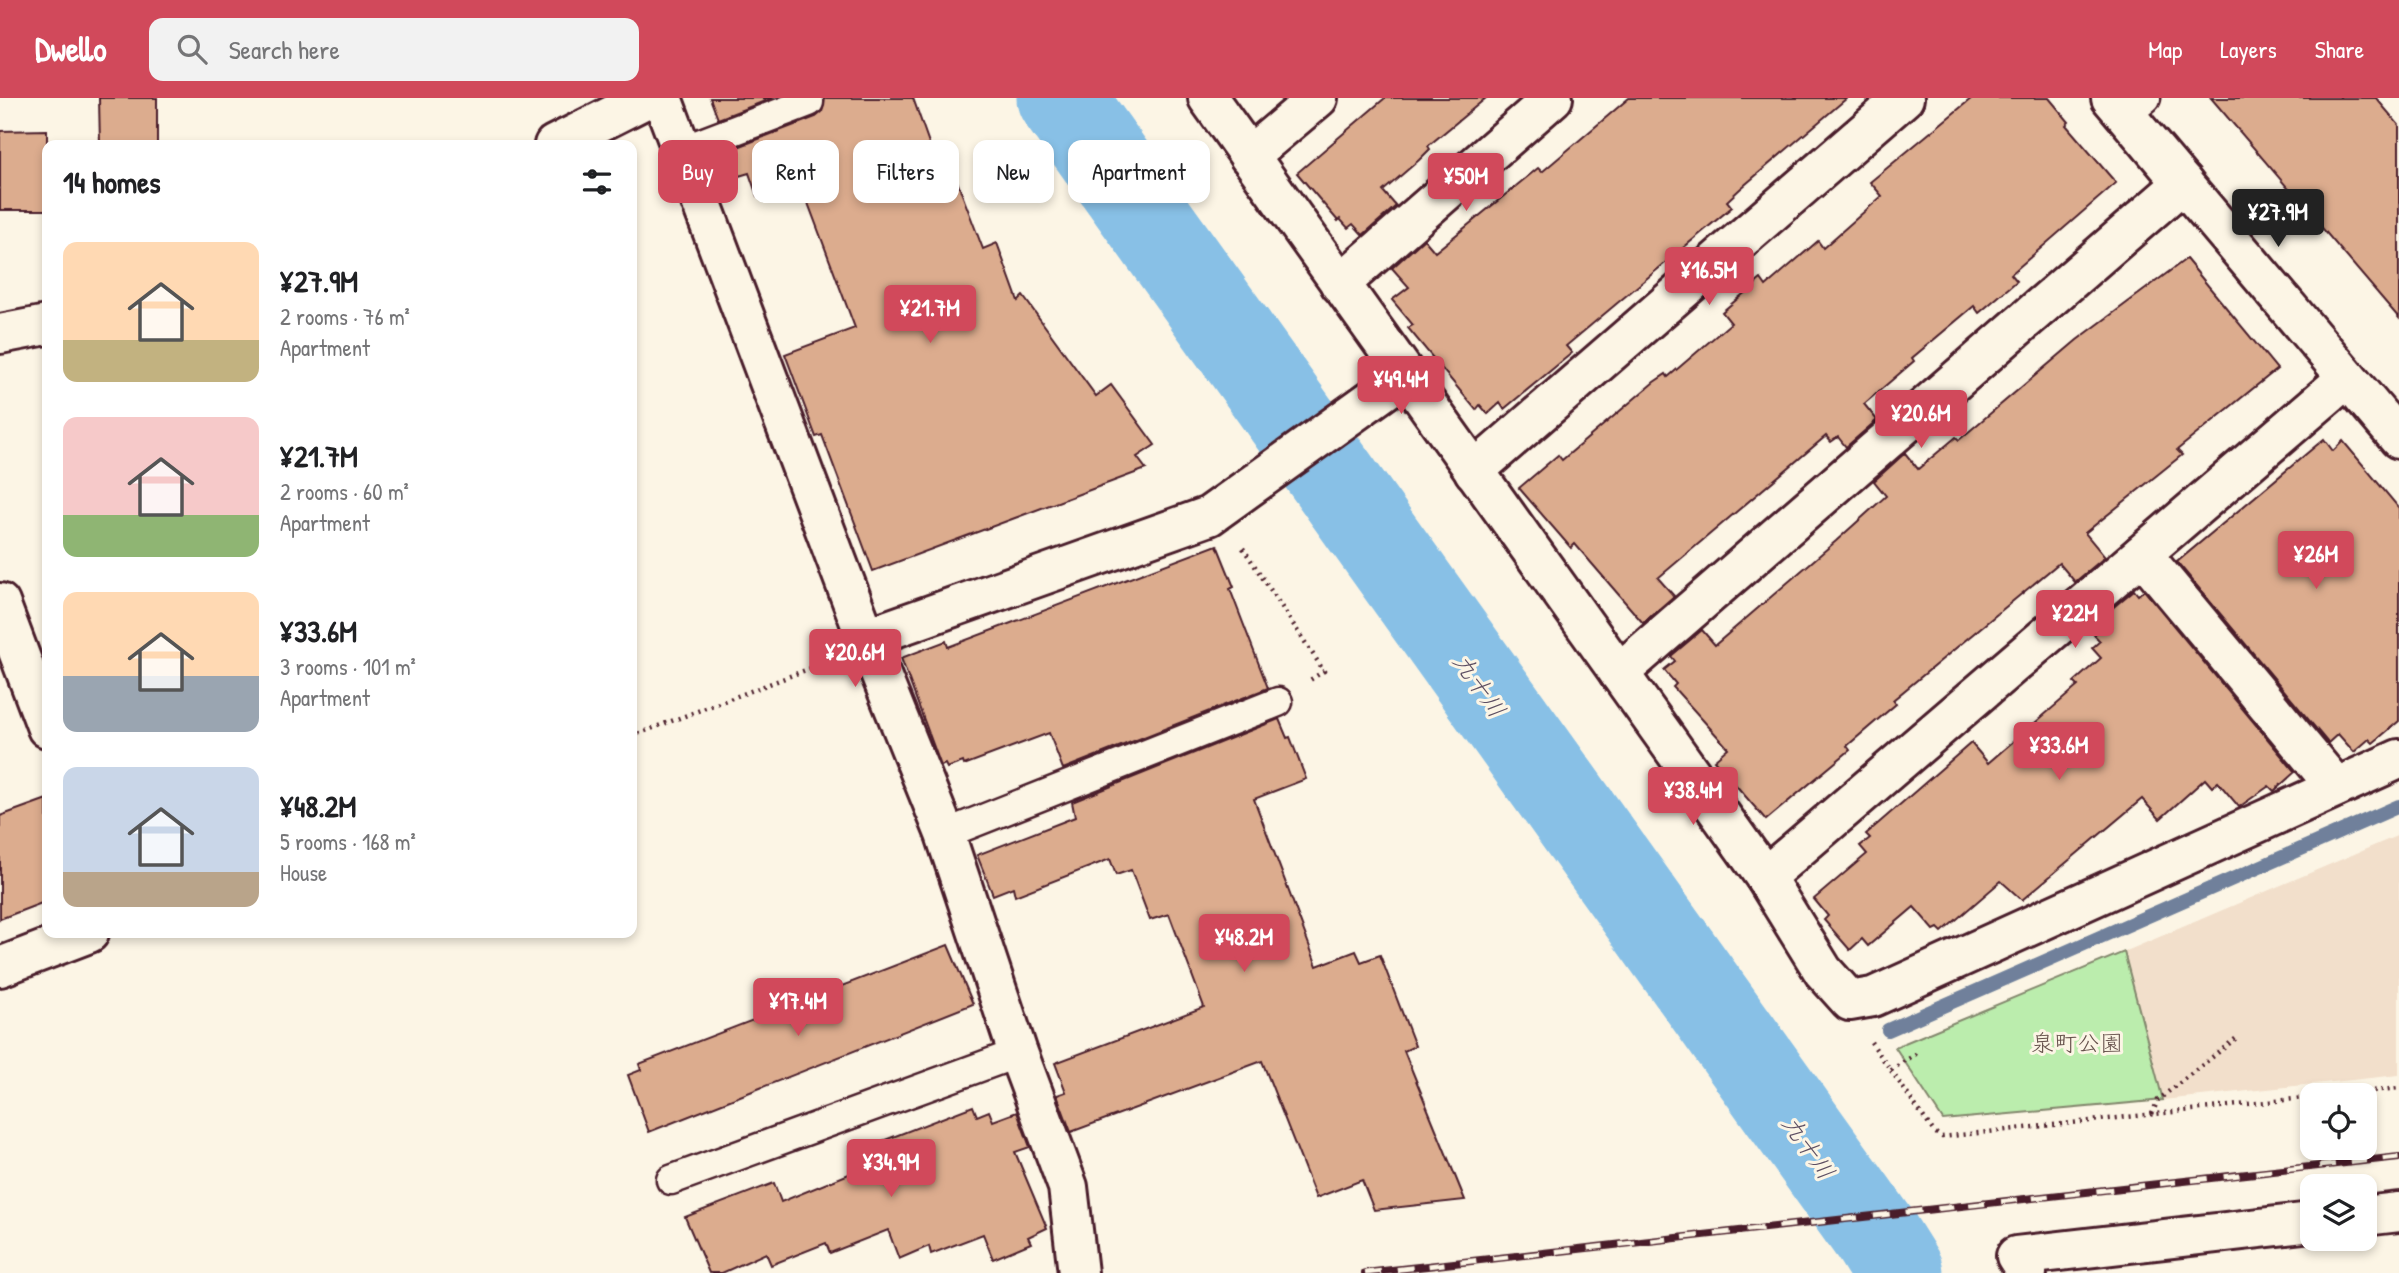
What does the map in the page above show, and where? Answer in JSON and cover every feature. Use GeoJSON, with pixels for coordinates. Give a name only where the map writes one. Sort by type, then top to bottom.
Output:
{"type":"FeatureCollection","features":[{"type":"Feature","properties":{"kind":"street"},"geometry":{"type":"LineString","coordinates":[[564,140],[647,98]]}},
{"type":"Feature","properties":{"kind":"street"},"geometry":{"type":"LineString","coordinates":[[662,98],[679,140]]}},
{"type":"Feature","properties":{"kind":"street"},"geometry":{"type":"LineString","coordinates":[[1208,98],[1765,877],[1823,971],[1850,1001],[1873,997],[2399,759]]}},
{"type":"Feature","properties":{"kind":"street"},"geometry":{"type":"LineString","coordinates":[[1249,156],[1318,98]]}},
{"type":"Feature","properties":{"kind":"street"},"geometry":{"type":"LineString","coordinates":[[1340,284],[1553,98]]}},
{"type":"Feature","properties":{"kind":"street"},"geometry":{"type":"LineString","coordinates":[[1474,471],[1904,98]]}},
{"type":"Feature","properties":{"kind":"street"},"geometry":{"type":"LineString","coordinates":[[2128,104],[2183,183],[2399,439]]}},
{"type":"Feature","properties":{"kind":"street"},"geometry":{"type":"LineString","coordinates":[[1619,673],[2183,183]]}},
{"type":"Feature","properties":{"kind":"street"},"geometry":{"type":"LineString","coordinates":[[703,203],[868,642],[945,834],[1018,1053],[1068,1186],[1078,1273]]}},
{"type":"Feature","properties":{"kind":"street"},"geometry":{"type":"LineString","coordinates":[[0,334],[42,326]]}},
{"type":"Feature","properties":{"kind":"street"},"geometry":{"type":"LineString","coordinates":[[868,642],[1209,516],[1406,375]]}},
{"type":"Feature","properties":{"kind":"street"},"geometry":{"type":"LineString","coordinates":[[1765,877],[2347,377]]}},
{"type":"Feature","properties":{"kind":"street"},"geometry":{"type":"LineString","coordinates":[[2142,554],[2336,787]]}},
{"type":"Feature","properties":{"kind":"street"},"geometry":{"type":"LineString","coordinates":[[0,603],[42,715]]}},
{"type":"Feature","properties":{"kind":"street"},"geometry":{"type":"LineString","coordinates":[[0,967],[76,938]]}},
{"type":"Feature","properties":{"kind":"street"},"geometry":{"type":"LineString","coordinates":[[2377,1215],[2399,1212]]}},
{"type":"Feature","properties":{"kind":"street"},"geometry":{"type":"LineString","coordinates":[[2027,1273],[2016,1256],[2300,1223]]}},
{"type":"Feature","properties":{"kind":"lane"},"geometry":{"type":"LineString","coordinates":[[709,140],[809,102]]}},
{"type":"Feature","properties":{"kind":"lane"},"geometry":{"type":"LineString","coordinates":[[945,834],[1278,702]]}},
{"type":"Feature","properties":{"kind":"lane"},"geometry":{"type":"LineString","coordinates":[[671,1180],[1018,1053]]}},
{"type":"Feature","properties":{"kind":"path"},"geometry":{"type":"LineString","coordinates":[[1242,547],[1324,671],[1278,702]]}},
{"type":"Feature","properties":{"kind":"path"},"geometry":{"type":"LineString","coordinates":[[637,734],[868,642]]}},
{"type":"Feature","properties":{"kind":"path"},"geometry":{"type":"LineString","coordinates":[[2151,1114],[2158,1101],[2239,1036]]}},
{"type":"Feature","properties":{"kind":"path"},"geometry":{"type":"LineString","coordinates":[[1870,1041],[1934,1132],[1942,1137],[2300,1098]]}},
{"type":"Feature","properties":{"kind":"path"},"geometry":{"type":"LineString","coordinates":[[1891,1070],[1919,1052]]}},
{"type":"Feature","properties":{"kind":"path"},"geometry":{"type":"LineString","coordinates":[[2377,1090],[2399,1087]]}},
{"type":"Feature","properties":{"kind":"shaded area"},"geometry":{"type":"Polygon","coordinates":[[[2399,835],[2399,1075],[2300,1083],[2300,1085],[2163,1100],[2124,952],[2399,835]]]}},
{"type":"Feature","properties":{"kind":"green space","name":"泉町公園"},"geometry":{"type":"Polygon","coordinates":[[[2124,952],[2163,1100],[1943,1120],[1895,1047],[2124,952]]]}},
{"type":"Feature","properties":{"kind":"building"},"geometry":{"type":"Polygon","coordinates":[[[99,98],[157,98],[157,140],[100,140],[99,98]]]}},
{"type":"Feature","properties":{"kind":"building"},"geometry":{"type":"Polygon","coordinates":[[[710,98],[773,98],[718,119],[710,98]]]}},
{"type":"Feature","properties":{"kind":"building"},"geometry":{"type":"Polygon","coordinates":[[[825,98],[913,98],[928,140],[853,140],[853,203],[959,203],[959,186],[983,249],[997,243],[1018,301],[1023,296],[1096,396],[1111,385],[1155,445],[1137,457],[1146,469],[873,571],[822,435],[816,437],[785,354],[855,328],[808,203],[839,203],[839,140],[756,140],[816,117],[822,112],[825,98]]]}},
{"type":"Feature","properties":{"kind":"building"},"geometry":{"type":"Polygon","coordinates":[[[1385,98],[1486,98],[1428,146],[1430,149],[1419,160],[1383,191],[1396,206],[1363,235],[1353,224],[1348,228],[1340,219],[1338,221],[1297,173],[1385,98]]]}},
{"type":"Feature","properties":{"kind":"building"},"geometry":{"type":"Polygon","coordinates":[[[1629,98],[1847,98],[1727,201],[1732,207],[1566,346],[1572,353],[1504,409],[1500,403],[1488,414],[1480,405],[1476,410],[1408,328],[1413,325],[1392,300],[1409,287],[1392,268],[1424,239],[1435,252],[1538,168],[1542,172],[1629,98]]]}},
{"type":"Feature","properties":{"kind":"building"},"geometry":{"type":"Polygon","coordinates":[[[1972,98],[2049,98],[2069,122],[2066,125],[2116,183],[2011,274],[2017,281],[1979,313],[1974,306],[1912,358],[1914,361],[1864,404],[1877,420],[1846,447],[1838,437],[1831,442],[1826,436],[1658,578],[1674,596],[1643,623],[1575,544],[1571,548],[1519,488],[1558,455],[1562,460],[1654,382],[1666,374],[1668,377],[1731,323],[1722,312],[1761,279],[1766,286],[1818,241],[1823,248],[1882,196],[1870,182],[1972,98]]]}},
{"type":"Feature","properties":{"kind":"building"},"geometry":{"type":"Polygon","coordinates":[[[2211,98],[2376,98],[2399,125],[2399,318],[2211,98]]]}},
{"type":"Feature","properties":{"kind":"building"},"geometry":{"type":"Polygon","coordinates":[[[47,130],[47,140],[42,140],[42,210],[0,210],[0,131],[47,130]]]}},
{"type":"Feature","properties":{"kind":"building"},"geometry":{"type":"Polygon","coordinates":[[[752,142],[752,182],[749,173],[739,176],[738,147],[752,142]]]}},
{"type":"Feature","properties":{"kind":"building"},"geometry":{"type":"Polygon","coordinates":[[[2186,259],[2277,369],[2177,450],[2182,455],[2085,533],[2105,557],[2075,582],[2059,563],[1893,700],[1896,704],[1847,746],[1850,750],[1766,820],[1714,760],[1728,748],[1673,687],[1676,684],[1664,670],[1675,661],[1671,656],[1702,630],[1715,645],[1886,496],[1874,481],[1905,453],[1918,469],[1956,437],[1959,440],[2077,340],[2186,259]]]}},
{"type":"Feature","properties":{"kind":"building"},"geometry":{"type":"Polygon","coordinates":[[[2324,439],[2333,451],[2343,441],[2399,508],[2399,721],[2373,743],[2369,739],[2354,752],[2338,734],[2328,743],[2177,562],[2324,439]]]}},
{"type":"Feature","properties":{"kind":"building"},"geometry":{"type":"Polygon","coordinates":[[[1217,545],[1234,587],[1230,589],[1268,688],[1063,769],[1049,733],[964,765],[963,762],[947,768],[945,764],[941,766],[901,658],[946,641],[948,647],[1217,545]]]}},
{"type":"Feature","properties":{"kind":"building"},"geometry":{"type":"Polygon","coordinates":[[[2134,590],[2138,595],[2144,590],[2295,772],[2274,791],[2269,786],[2239,807],[2218,782],[2212,787],[2205,779],[2160,819],[2142,799],[2022,900],[2001,881],[1942,932],[1938,928],[1934,930],[1914,907],[1868,946],[1862,939],[1850,950],[1824,920],[1828,916],[1814,899],[1867,854],[1860,846],[1870,838],[1866,834],[1971,743],[1988,763],[2078,686],[2074,682],[2101,658],[2092,648],[2100,641],[2094,635],[2108,619],[2104,615],[2134,590]]]}},
{"type":"Feature","properties":{"kind":"building"},"geometry":{"type":"Polygon","coordinates":[[[1279,719],[1287,738],[1290,737],[1306,779],[1254,799],[1317,966],[1356,951],[1361,962],[1380,955],[1415,1046],[1404,1051],[1465,1200],[1374,1210],[1362,1180],[1316,1198],[1262,1061],[1071,1132],[1057,1095],[1066,1092],[1055,1063],[1204,1007],[1169,914],[1150,920],[1131,870],[1116,875],[1110,859],[1015,896],[1013,887],[993,895],[977,855],[1075,817],[1072,802],[1279,719]]]}},
{"type":"Feature","properties":{"kind":"building"},"geometry":{"type":"Polygon","coordinates":[[[42,801],[42,903],[0,919],[0,816],[42,801]]]}},
{"type":"Feature","properties":{"kind":"building"},"geometry":{"type":"Polygon","coordinates":[[[948,945],[973,1004],[649,1132],[628,1075],[641,1070],[639,1064],[948,945]]]}},
{"type":"Feature","properties":{"kind":"building"},"geometry":{"type":"Polygon","coordinates":[[[973,1106],[977,1116],[989,1111],[993,1121],[1017,1112],[1030,1147],[1015,1152],[1047,1228],[1028,1237],[1031,1243],[993,1259],[983,1234],[931,1254],[929,1246],[899,1259],[888,1230],[830,1253],[826,1243],[771,1265],[766,1253],[722,1273],[709,1273],[685,1217],[774,1183],[781,1202],[871,1165],[864,1148],[973,1106]]]}},
{"type":"Feature","properties":{"kind":"waterway","name":"九十川"},"geometry":{"type":"LineString","coordinates":[[1061,98],[1874,1233],[1899,1273]]}},
{"type":"Feature","properties":{"kind":"waterway"},"geometry":{"type":"LineString","coordinates":[[1888,1030],[2399,806]]}},
{"type":"Feature","properties":{"kind":"railway"},"geometry":{"type":"LineString","coordinates":[[1365,1273],[2399,1157]]}}]}
